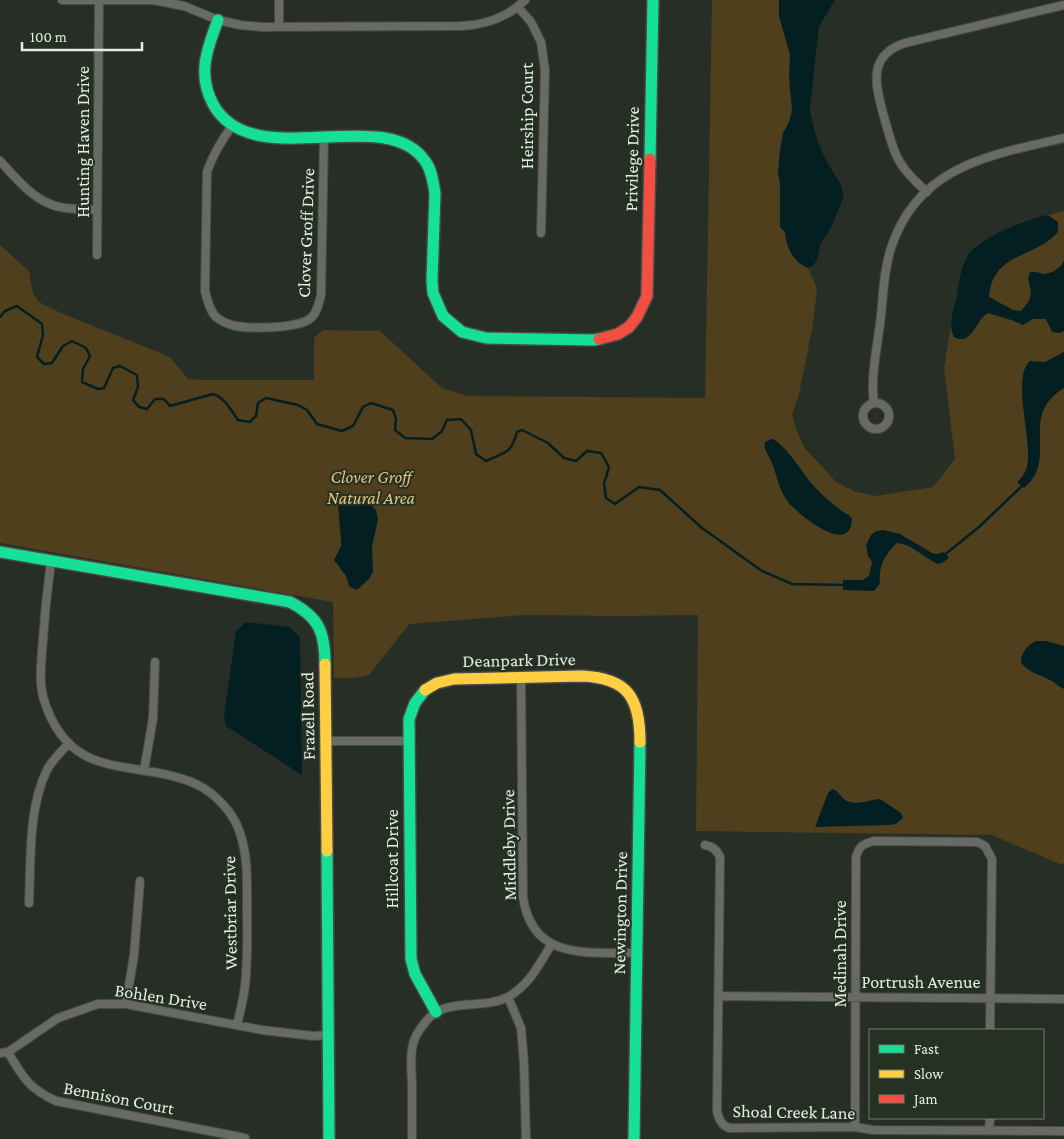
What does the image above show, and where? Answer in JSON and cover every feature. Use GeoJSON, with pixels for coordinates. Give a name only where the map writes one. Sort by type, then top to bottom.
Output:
{"type":"FeatureCollection","features":[{"type":"Feature","properties":{"kind":"street"},"geometry":{"type":"LineString","coordinates":[[62,0],[153,0],[184,6],[218,20],[240,25],[279,27],[473,25],[498,18],[518,7],[526,0]]}},
{"type":"Feature","properties":{"kind":"street"},"geometry":{"type":"LineString","coordinates":[[279,0],[279,27]]}},
{"type":"Feature","properties":{"kind":"street","name":"Privilege Drive"},"geometry":{"type":"LineString","coordinates":[[324,137],[382,137],[409,145],[421,154],[434,178],[433,293],[443,316],[462,332],[486,338],[594,340],[618,334],[629,327],[637,317],[647,296],[653,0]]}},
{"type":"Feature","properties":{"kind":"street","name":"Hunting Haven Drive"},"geometry":{"type":"LineString","coordinates":[[96,254],[99,1]]}},
{"type":"Feature","properties":{"kind":"street"},"geometry":{"type":"LineString","coordinates":[[927,192],[911,176],[898,158],[890,137],[876,84],[880,61],[895,46],[1064,5]]}},
{"type":"Feature","properties":{"kind":"street","name":"Heirship Court"},"geometry":{"type":"LineString","coordinates":[[518,7],[531,22],[541,42],[545,70],[541,233]]}},
{"type":"Feature","properties":{"kind":"street"},"geometry":{"type":"LineString","coordinates":[[218,20],[204,64],[204,81],[210,99],[220,115],[232,126],[257,136],[324,137]]}},
{"type":"Feature","properties":{"kind":"street","name":"Clover Groff Drive"},"geometry":{"type":"LineString","coordinates":[[232,126],[212,156],[207,172],[205,291],[208,304],[216,316],[228,324],[244,326],[287,326],[304,323],[313,316],[319,306],[321,295],[324,137]]}},
{"type":"Feature","properties":{"kind":"street"},"geometry":{"type":"LineString","coordinates":[[874,403],[874,378],[888,260],[891,248],[904,220],[927,192],[950,174],[974,161],[1064,138]]}},
{"type":"Feature","properties":{"kind":"street"},"geometry":{"type":"LineString","coordinates":[[0,161],[29,191],[50,204],[62,208],[97,210]]}},
{"type":"Feature","properties":{"kind":"street","name":"Frazell Road"},"geometry":{"type":"LineString","coordinates":[[0,552],[290,602],[304,608],[322,631],[325,644],[329,1139]]}},
{"type":"Feature","properties":{"kind":"street","name":"Westbriar Drive"},"geometry":{"type":"LineString","coordinates":[[51,561],[44,615],[41,677],[43,698],[51,719],[75,749],[104,764],[183,780],[203,788],[221,802],[240,832],[247,866],[247,960],[244,990],[237,1025]]}},
{"type":"Feature","properties":{"kind":"street"},"geometry":{"type":"LineString","coordinates":[[144,771],[153,718],[155,662]]}},
{"type":"Feature","properties":{"kind":"street","name":"Deanpark Drive"},"geometry":{"type":"LineString","coordinates":[[415,701],[427,688],[444,680],[594,677],[619,684],[627,691]]}},
{"type":"Feature","properties":{"kind":"street","name":"Middleby Drive"},"geometry":{"type":"LineString","coordinates":[[521,678],[523,897],[525,913],[535,931],[551,944],[577,952],[637,953]]}},
{"type":"Feature","properties":{"kind":"street","name":"Newington Drive"},"geometry":{"type":"LineString","coordinates":[[627,691],[634,701],[640,723],[634,1139]]}},
{"type":"Feature","properties":{"kind":"street","name":"Hillcoat Drive"},"geometry":{"type":"LineString","coordinates":[[415,701],[409,719],[411,959],[415,974],[436,1012]]}},
{"type":"Feature","properties":{"kind":"street"},"geometry":{"type":"LineString","coordinates":[[326,741],[409,741]]}},
{"type":"Feature","properties":{"kind":"street"},"geometry":{"type":"LineString","coordinates":[[29,904],[35,804],[48,768],[69,743]]}},
{"type":"Feature","properties":{"kind":"street","name":"Medinah Drive"},"geometry":{"type":"LineString","coordinates":[[855,1127],[856,857],[858,849],[863,844],[874,841],[977,842],[985,846],[992,859],[990,997]]}},
{"type":"Feature","properties":{"kind":"street","name":"Shoal Creek Lane"},"geometry":{"type":"LineString","coordinates":[[705,845],[717,850],[720,857],[717,1111],[719,1120],[724,1126],[730,1128],[855,1127],[873,1130],[990,1129],[1019,1135],[1064,1131]]}},
{"type":"Feature","properties":{"kind":"street"},"geometry":{"type":"LineString","coordinates":[[126,1004],[134,955],[140,881]]}},
{"type":"Feature","properties":{"kind":"street"},"geometry":{"type":"LineString","coordinates":[[412,1139],[411,1058],[413,1043],[422,1026],[436,1012],[452,1006],[495,1001],[508,996],[530,980],[551,944]]}},
{"type":"Feature","properties":{"kind":"street"},"geometry":{"type":"LineString","coordinates":[[508,996],[521,1028],[526,1139]]}},
{"type":"Feature","properties":{"kind":"street","name":"Portrush Avenue"},"geometry":{"type":"LineString","coordinates":[[718,996],[1064,999]]}},
{"type":"Feature","properties":{"kind":"street"},"geometry":{"type":"LineString","coordinates":[[990,997],[990,1029]]}},
{"type":"Feature","properties":{"kind":"street","name":"Bohlen Drive"},"geometry":{"type":"LineString","coordinates":[[4,1052],[58,1018],[98,1004],[126,1004],[262,1030],[314,1036],[328,1035]]}},
{"type":"Feature","properties":{"kind":"street","name":"Bennison Court"},"geometry":{"type":"LineString","coordinates":[[4,1052],[28,1084],[43,1096],[56,1101],[245,1138]]}},
{"type":"Feature","properties":{"kind":"street"},"geometry":{"type":"LineString","coordinates":[[990,1119],[990,1129]]}},
{"type":"Feature","properties":{"kind":"street"},"geometry":{"type":"LineString","coordinates":[[961,1130],[961,1139]]}},
{"type":"Feature","properties":{"kind":"green space","name":"Clover Groff Natural Area"},"geometry":{"type":"Polygon","coordinates":[[[712,0],[835,0],[819,27],[810,110],[817,139],[825,158],[841,185],[844,196],[831,228],[821,243],[817,260],[813,266],[808,268],[817,288],[813,324],[799,394],[792,415],[804,447],[836,482],[856,492],[876,496],[933,487],[955,459],[944,368],[954,307],[967,256],[974,248],[987,239],[1021,222],[1064,211],[1064,863],[1062,865],[992,835],[696,831],[698,615],[525,615],[409,624],[369,675],[354,678],[334,678],[333,602],[0,543],[0,245],[29,271],[33,293],[39,302],[61,313],[170,357],[188,379],[314,380],[314,338],[323,330],[380,331],[442,388],[468,396],[705,398],[712,0]]]}},
{"type":"Feature","properties":{"kind":"water"},"geometry":{"type":"Polygon","coordinates":[[[779,0],[835,0],[819,27],[810,110],[817,139],[825,158],[841,185],[844,196],[831,228],[821,243],[817,260],[813,266],[808,268],[794,258],[787,243],[785,232],[780,227],[780,183],[778,173],[780,150],[783,133],[789,122],[792,110],[789,78],[790,55],[779,16],[779,0]]]}},
{"type":"Feature","properties":{"kind":"water"},"geometry":{"type":"Polygon","coordinates":[[[1048,215],[1058,222],[1058,232],[1049,241],[1016,257],[998,271],[992,282],[989,297],[1013,310],[1021,311],[1030,296],[1028,278],[1030,272],[1050,273],[1064,261],[1064,331],[1060,333],[1052,332],[1046,319],[1033,319],[1023,325],[988,313],[970,335],[960,339],[954,337],[951,328],[952,318],[961,271],[968,255],[982,242],[1005,230],[1029,220],[1048,215]]]}},
{"type":"Feature","properties":{"kind":"water"},"geometry":{"type":"Polygon","coordinates":[[[1064,352],[1064,388],[1050,399],[1043,412],[1040,424],[1039,464],[1034,476],[1024,488],[1017,482],[1026,470],[1028,456],[1022,395],[1022,381],[1025,369],[1030,361],[1045,362],[1064,352]]]}},
{"type":"Feature","properties":{"kind":"water"},"geometry":{"type":"Polygon","coordinates":[[[771,439],[781,445],[821,493],[850,516],[852,519],[849,530],[843,534],[834,534],[823,530],[788,502],[780,488],[765,448],[765,442],[771,439]]]}},
{"type":"Feature","properties":{"kind":"water"},"geometry":{"type":"Polygon","coordinates":[[[350,500],[370,504],[376,510],[378,519],[372,547],[373,571],[370,578],[357,590],[349,586],[346,576],[334,560],[341,546],[338,504],[342,501],[350,500]]]}},
{"type":"Feature","properties":{"kind":"water"},"geometry":{"type":"Polygon","coordinates":[[[883,530],[900,534],[932,553],[943,552],[949,557],[944,562],[938,564],[912,548],[897,543],[883,561],[880,583],[874,591],[843,590],[843,580],[863,580],[869,576],[872,562],[868,556],[866,545],[871,535],[876,531],[883,530]]]}},
{"type":"Feature","properties":{"kind":"water"},"geometry":{"type":"Polygon","coordinates":[[[246,622],[289,627],[300,637],[302,775],[226,726],[224,716],[236,631],[246,622]]]}},
{"type":"Feature","properties":{"kind":"water"},"geometry":{"type":"Polygon","coordinates":[[[1036,641],[1046,641],[1064,646],[1064,689],[1031,671],[1021,663],[1025,650],[1036,641]]]}},
{"type":"Feature","properties":{"kind":"water"},"geometry":{"type":"Polygon","coordinates":[[[832,789],[852,803],[880,799],[901,813],[903,818],[896,824],[888,825],[815,827],[828,793],[832,789]]]}},
{"type":"Feature","properties":{"kind":"waterway"},"geometry":{"type":"LineString","coordinates":[[0,317],[5,311],[17,306],[42,324],[43,335],[37,357],[44,364],[52,363],[63,346],[72,341],[86,348],[90,356],[83,369],[82,382],[98,389],[104,388],[113,368],[120,366],[137,375],[138,387],[133,400],[139,407],[147,409],[155,399],[164,399],[170,406],[213,394],[224,401],[238,420],[250,422],[256,416],[258,403],[266,398],[298,405],[307,410],[317,424],[342,431],[353,426],[363,407],[371,403],[393,410],[396,419],[395,430],[405,438],[432,439],[442,431],[447,420],[461,419],[471,430],[476,454],[486,461],[507,451],[512,445],[517,432],[522,430],[548,443],[564,458],[576,461],[587,451],[601,453],[609,467],[604,484],[606,498],[615,504],[639,487],[660,490],[702,528],[762,571],[792,584],[846,585]]}},
{"type":"Feature","properties":{"kind":"waterway"},"geometry":{"type":"LineString","coordinates":[[943,556],[979,527],[1023,485]]}},
{"type":"Feature","properties":{"kind":"traffic: fast"},"geometry":{"type":"LineString","coordinates":[[650,159],[653,0]]}},
{"type":"Feature","properties":{"kind":"traffic: fast"},"geometry":{"type":"LineString","coordinates":[[218,20],[207,51],[205,82],[213,104],[232,125],[257,135],[287,138],[380,137],[406,145],[425,161],[431,172],[435,193],[433,293],[443,316],[462,332],[486,338],[599,339]]}},
{"type":"Feature","properties":{"kind":"traffic: fast"},"geometry":{"type":"LineString","coordinates":[[0,552],[290,602],[308,614],[322,634],[325,664]]}},
{"type":"Feature","properties":{"kind":"traffic: fast"},"geometry":{"type":"LineString","coordinates":[[425,690],[415,703],[409,719],[411,959],[415,974],[436,1012]]}},
{"type":"Feature","properties":{"kind":"traffic: fast"},"geometry":{"type":"LineString","coordinates":[[634,1139],[640,742]]}},
{"type":"Feature","properties":{"kind":"traffic: fast"},"geometry":{"type":"LineString","coordinates":[[327,851],[329,1139]]}},
{"type":"Feature","properties":{"kind":"traffic: slow"},"geometry":{"type":"LineString","coordinates":[[325,664],[327,851]]}},
{"type":"Feature","properties":{"kind":"traffic: slow"},"geometry":{"type":"LineString","coordinates":[[425,690],[437,683],[454,679],[582,676],[598,678],[621,686],[634,702],[640,742]]}},
{"type":"Feature","properties":{"kind":"traffic: jam"},"geometry":{"type":"LineString","coordinates":[[599,339],[618,334],[629,327],[637,317],[647,296],[650,159]]}}]}
